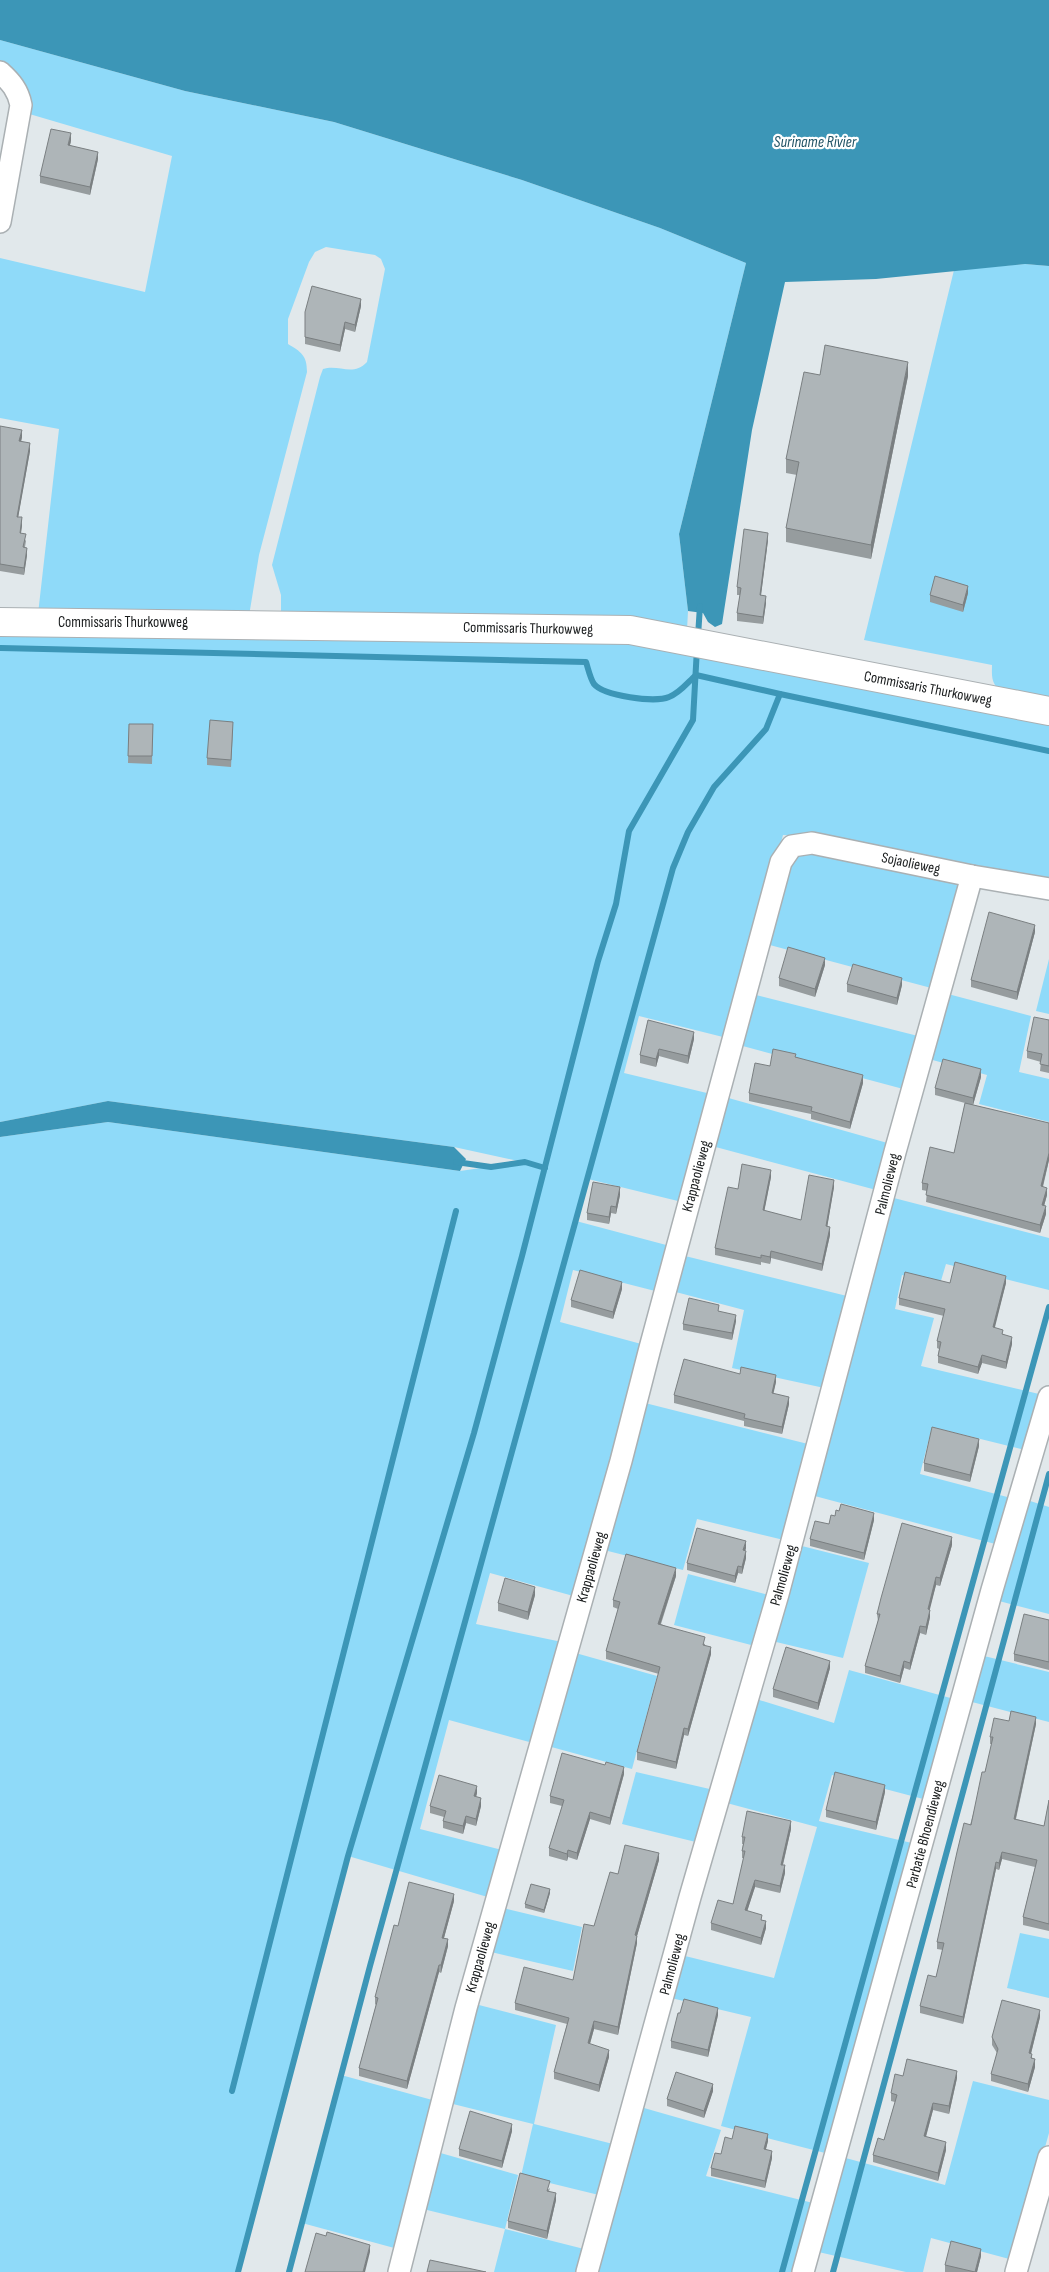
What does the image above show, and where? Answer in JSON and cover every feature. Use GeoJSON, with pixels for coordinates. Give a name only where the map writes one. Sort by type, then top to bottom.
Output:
{"type":"FeatureCollection","features":[{"type":"Feature","properties":{"kind":"main road","name":"Commissaris Thurkowweg"},"geometry":{"type":"LineString","coordinates":[[0,622],[260,623],[630,630],[1049,711]]}},
{"type":"Feature","properties":{"kind":"street"},"geometry":{"type":"LineString","coordinates":[[0,72],[10,80],[19,93],[20,105],[0,222]]}},
{"type":"Feature","properties":{"kind":"street","name":"Sojaolieweg"},"geometry":{"type":"LineString","coordinates":[[781,862],[792,846],[812,842],[972,876],[1049,889]]}},
{"type":"Feature","properties":{"kind":"street","name":"Krappaolieweg"},"geometry":{"type":"LineString","coordinates":[[399,2272],[468,1999],[622,1461],[652,1338],[781,862]]}},
{"type":"Feature","properties":{"kind":"street","name":"Palmolieweg"},"geometry":{"type":"LineString","coordinates":[[587,2272],[690,1897],[783,1576],[895,1152],[972,876]]}},
{"type":"Feature","properties":{"kind":"street","name":"Parbatie Bhoendieweg"},"geometry":{"type":"LineString","coordinates":[[803,2272],[992,1590],[1049,1397]]}},
{"type":"Feature","properties":{"kind":"street"},"geometry":{"type":"LineString","coordinates":[[1016,2272],[1049,2157]]}},
{"type":"Feature","properties":{"kind":"shaded area"},"geometry":{"type":"Polygon","coordinates":[[[0,40],[185,91],[334,122],[522,180],[660,228],[746,263],[679,534],[688,611],[687,630],[630,620],[529,614],[281,615],[281,595],[272,565],[320,377],[323,369],[356,369],[367,362],[385,269],[381,259],[375,255],[326,247],[315,252],[309,262],[288,319],[288,344],[302,355],[306,362],[307,372],[259,555],[249,616],[38,614],[59,429],[0,418],[0,258],[145,292],[172,156],[26,113],[0,64],[0,40]]]}},
{"type":"Feature","properties":{"kind":"shaded area"},"geometry":{"type":"Polygon","coordinates":[[[1025,264],[1049,266],[1049,701],[1019,696],[999,689],[993,680],[992,665],[864,640],[954,270],[1025,264]]]}},
{"type":"Feature","properties":{"kind":"shaded area"},"geometry":{"type":"Polygon","coordinates":[[[0,630],[601,636],[1049,721],[1049,883],[813,837],[783,835],[727,1038],[639,1016],[624,1073],[711,1094],[682,1202],[588,1179],[576,1221],[670,1246],[659,1292],[573,1270],[560,1322],[645,1345],[577,1597],[490,1573],[476,1624],[562,1642],[533,1743],[449,1720],[420,1829],[502,1850],[491,1898],[348,1856],[238,2272],[0,2272],[0,1137],[108,1122],[460,1171],[523,1162],[454,1147],[108,1101],[0,1122],[0,630]]]}},
{"type":"Feature","properties":{"kind":"shaded area"},"geometry":{"type":"Polygon","coordinates":[[[807,850],[956,881],[960,887],[935,989],[766,944],[784,873],[796,855],[807,850]]]}},
{"type":"Feature","properties":{"kind":"shaded area"},"geometry":{"type":"Polygon","coordinates":[[[1049,959],[1049,1014],[1036,1011],[1049,959]]]}},
{"type":"Feature","properties":{"kind":"shaded area"},"geometry":{"type":"Polygon","coordinates":[[[752,994],[922,1037],[907,1090],[739,1045],[752,994]]]}},
{"type":"Feature","properties":{"kind":"shaded area"},"geometry":{"type":"Polygon","coordinates":[[[948,994],[1031,1016],[1019,1072],[1049,1079],[1049,1122],[979,1104],[987,1075],[929,1059],[948,994]]]}},
{"type":"Feature","properties":{"kind":"shaded area"},"geometry":{"type":"Polygon","coordinates":[[[725,1097],[891,1144],[880,1191],[712,1146],[725,1097]]]}},
{"type":"Feature","properties":{"kind":"shaded area"},"geometry":{"type":"Polygon","coordinates":[[[890,1197],[1049,1238],[1049,1290],[946,1264],[940,1284],[902,1275],[895,1309],[934,1318],[921,1366],[1039,1394],[1025,1450],[932,1427],[920,1474],[1011,1498],[999,1545],[811,1495],[890,1197]]]}},
{"type":"Feature","properties":{"kind":"shaded area"},"geometry":{"type":"Polygon","coordinates":[[[681,1255],[851,1297],[829,1389],[732,1368],[744,1310],[672,1291],[681,1255]]]}},
{"type":"Feature","properties":{"kind":"shaded area"},"geometry":{"type":"Polygon","coordinates":[[[645,1403],[812,1445],[788,1541],[697,1519],[683,1570],[604,1550],[645,1403]]]}},
{"type":"Feature","properties":{"kind":"shaded area"},"geometry":{"type":"Polygon","coordinates":[[[1027,1500],[1049,1507],[1049,1614],[999,1601],[1027,1500]]]}},
{"type":"Feature","properties":{"kind":"shaded area"},"geometry":{"type":"Polygon","coordinates":[[[798,1545],[869,1563],[843,1658],[772,1641],[798,1545]]]}},
{"type":"Feature","properties":{"kind":"shaded area"},"geometry":{"type":"Polygon","coordinates":[[[688,1574],[769,1595],[755,1646],[674,1625],[688,1574]]]}},
{"type":"Feature","properties":{"kind":"shaded area"},"geometry":{"type":"Polygon","coordinates":[[[572,1652],[657,1676],[632,1769],[544,1745],[572,1652]]]}},
{"type":"Feature","properties":{"kind":"shaded area"},"geometry":{"type":"Polygon","coordinates":[[[984,1656],[1049,1672],[1049,1722],[972,1702],[984,1656]]]}},
{"type":"Feature","properties":{"kind":"shaded area"},"geometry":{"type":"Polygon","coordinates":[[[849,1670],[954,1699],[927,1800],[832,1775],[819,1821],[916,1844],[829,2154],[721,2126],[751,2017],[671,1998],[681,1955],[774,1978],[817,1827],[723,1802],[753,1698],[834,1723],[849,1670]]]}},
{"type":"Feature","properties":{"kind":"shaded area"},"geometry":{"type":"Polygon","coordinates":[[[636,1772],[714,1790],[700,1843],[622,1824],[636,1772]]]}},
{"type":"Feature","properties":{"kind":"shaded area"},"geometry":{"type":"Polygon","coordinates":[[[503,1908],[582,1927],[573,1971],[491,1952],[503,1908]]]}},
{"type":"Feature","properties":{"kind":"shaded area"},"geometry":{"type":"Polygon","coordinates":[[[1020,1933],[1049,1939],[1049,1998],[1007,1988],[1020,1933]]]}},
{"type":"Feature","properties":{"kind":"shaded area"},"geometry":{"type":"Polygon","coordinates":[[[475,2004],[556,2025],[534,2124],[617,2145],[603,2196],[521,2176],[533,2124],[449,2103],[475,2004]]]}},
{"type":"Feature","properties":{"kind":"shaded area"},"geometry":{"type":"Polygon","coordinates":[[[341,2075],[436,2101],[398,2249],[302,2223],[341,2075]]]}},
{"type":"Feature","properties":{"kind":"shaded area"},"geometry":{"type":"Polygon","coordinates":[[[973,2081],[1049,2100],[1049,2133],[1013,2260],[931,2238],[923,2272],[906,2272],[814,2251],[842,2157],[945,2185],[973,2081]]]}},
{"type":"Feature","properties":{"kind":"shaded area"},"geometry":{"type":"Polygon","coordinates":[[[637,2106],[721,2130],[706,2176],[813,2203],[794,2272],[592,2272],[637,2106]]]}},
{"type":"Feature","properties":{"kind":"shaded area"},"geometry":{"type":"Polygon","coordinates":[[[437,2152],[518,2175],[505,2229],[423,2209],[437,2152]]]}},
{"type":"Feature","properties":{"kind":"shaded area"},"geometry":{"type":"Polygon","coordinates":[[[505,2229],[588,2250],[582,2272],[494,2272],[505,2229]]]}},
{"type":"Feature","properties":{"kind":"water","name":"Suriname Rivier"},"geometry":{"type":"Polygon","coordinates":[[[0,0],[1049,0],[1049,266],[1025,264],[876,279],[785,282],[752,430],[722,624],[715,627],[708,622],[703,613],[688,611],[679,534],[746,263],[660,228],[522,180],[334,122],[185,91],[0,40],[0,0]]]}},
{"type":"Feature","properties":{"kind":"water"},"geometry":{"type":"Polygon","coordinates":[[[108,1101],[454,1147],[466,1159],[460,1171],[108,1122],[0,1137],[0,1122],[108,1101]]]}},
{"type":"Feature","properties":{"kind":"building"},"geometry":{"type":"Polygon","coordinates":[[[51,129],[71,133],[68,145],[98,152],[90,187],[40,176],[51,129]]]}},
{"type":"Feature","properties":{"kind":"building"},"geometry":{"type":"Polygon","coordinates":[[[312,286],[361,299],[355,325],[345,322],[340,345],[305,337],[305,312],[312,286]]]}},
{"type":"Feature","properties":{"kind":"building"},"geometry":{"type":"Polygon","coordinates":[[[825,345],[908,362],[871,545],[786,528],[799,462],[786,459],[804,372],[820,375],[825,345]]]}},
{"type":"Feature","properties":{"kind":"building"},"geometry":{"type":"Polygon","coordinates":[[[0,426],[22,430],[19,441],[30,443],[17,517],[22,517],[20,533],[26,534],[23,547],[27,548],[24,568],[0,564],[0,426]]]}},
{"type":"Feature","properties":{"kind":"building"},"geometry":{"type":"Polygon","coordinates":[[[744,529],[768,533],[760,595],[766,596],[763,617],[737,613],[741,588],[737,587],[744,529]]]}},
{"type":"Feature","properties":{"kind":"building"},"geometry":{"type":"Polygon","coordinates":[[[935,576],[968,586],[963,605],[930,595],[935,576]]]}},
{"type":"Feature","properties":{"kind":"building"},"geometry":{"type":"Polygon","coordinates":[[[210,720],[233,722],[231,760],[207,758],[210,720]]]}},
{"type":"Feature","properties":{"kind":"building"},"geometry":{"type":"Polygon","coordinates":[[[129,724],[153,724],[152,756],[128,756],[129,724]]]}},
{"type":"Feature","properties":{"kind":"building"},"geometry":{"type":"Polygon","coordinates":[[[989,912],[1035,925],[1017,992],[971,980],[989,912]]]}},
{"type":"Feature","properties":{"kind":"building"},"geometry":{"type":"Polygon","coordinates":[[[788,947],[825,958],[815,989],[779,978],[788,947]]]}},
{"type":"Feature","properties":{"kind":"building"},"geometry":{"type":"Polygon","coordinates":[[[853,964],[902,978],[897,998],[847,984],[853,964]]]}},
{"type":"Feature","properties":{"kind":"building"},"geometry":{"type":"Polygon","coordinates":[[[1034,1017],[1049,1020],[1049,1066],[1040,1064],[1042,1054],[1027,1051],[1034,1017]]]}},
{"type":"Feature","properties":{"kind":"building"},"geometry":{"type":"Polygon","coordinates":[[[648,1020],[694,1032],[688,1056],[659,1049],[656,1059],[640,1055],[648,1020]]]}},
{"type":"Feature","properties":{"kind":"building"},"geometry":{"type":"Polygon","coordinates":[[[773,1049],[796,1054],[795,1057],[863,1075],[850,1122],[811,1111],[812,1107],[749,1093],[755,1063],[770,1066],[773,1049]]]}},
{"type":"Feature","properties":{"kind":"building"},"geometry":{"type":"Polygon","coordinates":[[[943,1059],[981,1069],[973,1098],[935,1088],[943,1059]]]}},
{"type":"Feature","properties":{"kind":"building"},"geometry":{"type":"Polygon","coordinates":[[[965,1103],[1049,1123],[1049,1153],[1041,1186],[1047,1188],[1042,1205],[1046,1206],[1040,1225],[926,1195],[928,1184],[922,1183],[930,1147],[954,1153],[965,1103]]]}},
{"type":"Feature","properties":{"kind":"building"},"geometry":{"type":"Polygon","coordinates":[[[742,1164],[771,1170],[763,1210],[801,1220],[809,1175],[834,1180],[826,1226],[830,1227],[822,1264],[771,1251],[770,1257],[761,1255],[761,1258],[715,1248],[728,1187],[738,1189],[742,1164]]]}},
{"type":"Feature","properties":{"kind":"building"},"geometry":{"type":"Polygon","coordinates":[[[593,1182],[620,1187],[616,1207],[611,1206],[609,1217],[587,1213],[593,1182]]]}},
{"type":"Feature","properties":{"kind":"building"},"geometry":{"type":"Polygon","coordinates":[[[955,1262],[1006,1276],[993,1327],[1003,1330],[1002,1334],[1012,1337],[1006,1362],[982,1355],[978,1367],[938,1356],[941,1342],[937,1341],[945,1309],[899,1298],[905,1272],[950,1283],[955,1262]]]}},
{"type":"Feature","properties":{"kind":"building"},"geometry":{"type":"Polygon","coordinates":[[[580,1270],[622,1282],[613,1312],[571,1300],[580,1270]]]}},
{"type":"Feature","properties":{"kind":"building"},"geometry":{"type":"Polygon","coordinates":[[[689,1298],[719,1305],[718,1311],[736,1315],[732,1333],[683,1324],[689,1298]]]}},
{"type":"Feature","properties":{"kind":"building"},"geometry":{"type":"Polygon","coordinates":[[[684,1359],[740,1374],[741,1367],[776,1375],[772,1393],[789,1397],[782,1427],[744,1418],[745,1414],[674,1395],[684,1359]]]}},
{"type":"Feature","properties":{"kind":"building"},"geometry":{"type":"Polygon","coordinates":[[[932,1427],[979,1439],[970,1475],[924,1463],[932,1427]]]}},
{"type":"Feature","properties":{"kind":"building"},"geometry":{"type":"Polygon","coordinates":[[[841,1504],[874,1513],[864,1553],[810,1539],[815,1521],[829,1524],[831,1515],[835,1516],[836,1510],[839,1511],[841,1504]]]}},
{"type":"Feature","properties":{"kind":"building"},"geometry":{"type":"Polygon","coordinates":[[[902,1523],[952,1537],[940,1578],[936,1577],[928,1609],[930,1610],[926,1627],[920,1626],[910,1663],[904,1661],[900,1676],[865,1666],[880,1614],[877,1614],[881,1598],[902,1523]]]}},
{"type":"Feature","properties":{"kind":"building"},"geometry":{"type":"Polygon","coordinates":[[[697,1528],[746,1541],[743,1550],[746,1551],[742,1567],[738,1566],[735,1576],[687,1563],[697,1528]]]}},
{"type":"Feature","properties":{"kind":"building"},"geometry":{"type":"Polygon","coordinates":[[[626,1554],[676,1568],[658,1624],[705,1637],[703,1645],[711,1647],[688,1729],[684,1728],[676,1762],[637,1752],[660,1667],[606,1651],[620,1602],[613,1600],[626,1554]]]}},
{"type":"Feature","properties":{"kind":"building"},"geometry":{"type":"Polygon","coordinates":[[[505,1578],[535,1587],[528,1612],[498,1603],[505,1578]]]}},
{"type":"Feature","properties":{"kind":"building"},"geometry":{"type":"Polygon","coordinates":[[[1024,1614],[1049,1620],[1049,1662],[1014,1654],[1024,1614]]]}},
{"type":"Feature","properties":{"kind":"building"},"geometry":{"type":"Polygon","coordinates":[[[786,1647],[830,1661],[818,1703],[773,1689],[786,1647]]]}},
{"type":"Feature","properties":{"kind":"building"},"geometry":{"type":"Polygon","coordinates":[[[1011,1711],[1036,1717],[1014,1819],[1044,1826],[1049,1800],[1049,1924],[1023,1917],[1037,1860],[1002,1852],[999,1863],[996,1862],[963,2017],[920,2006],[928,1975],[936,1977],[944,1943],[937,1942],[957,1852],[964,1823],[971,1825],[982,1772],[985,1772],[993,1737],[990,1737],[994,1718],[1009,1721],[1011,1711]]]}},
{"type":"Feature","properties":{"kind":"building"},"geometry":{"type":"Polygon","coordinates":[[[562,1753],[605,1765],[606,1762],[624,1767],[610,1818],[590,1812],[577,1853],[568,1850],[567,1854],[549,1848],[564,1800],[550,1796],[562,1753]]]}},
{"type":"Feature","properties":{"kind":"building"},"geometry":{"type":"Polygon","coordinates":[[[835,1772],[885,1785],[876,1822],[826,1810],[835,1772]]]}},
{"type":"Feature","properties":{"kind":"building"},"geometry":{"type":"Polygon","coordinates":[[[439,1775],[477,1786],[474,1796],[481,1798],[476,1819],[466,1816],[463,1826],[443,1821],[446,1811],[430,1806],[439,1775]]]}},
{"type":"Feature","properties":{"kind":"building"},"geometry":{"type":"Polygon","coordinates":[[[747,1811],[791,1821],[781,1865],[785,1865],[780,1886],[755,1880],[745,1910],[762,1915],[761,1920],[766,1921],[761,1938],[711,1923],[718,1900],[733,1904],[745,1851],[742,1851],[745,1837],[742,1837],[747,1811]]]}},
{"type":"Feature","properties":{"kind":"building"},"geometry":{"type":"Polygon","coordinates":[[[625,1845],[659,1853],[635,1935],[637,1936],[618,2027],[594,2021],[588,2043],[609,2050],[599,2085],[554,2072],[569,2018],[515,2003],[524,1967],[573,1980],[584,1924],[594,1926],[610,1872],[618,1874],[625,1845]]]}},
{"type":"Feature","properties":{"kind":"building"},"geometry":{"type":"Polygon","coordinates":[[[409,1882],[454,1894],[442,1938],[448,1939],[407,2081],[359,2068],[378,1998],[375,1997],[394,1925],[398,1926],[409,1882]]]}},
{"type":"Feature","properties":{"kind":"building"},"geometry":{"type":"Polygon","coordinates":[[[531,1884],[550,1889],[544,1910],[525,1904],[531,1884]]]}},
{"type":"Feature","properties":{"kind":"building"},"geometry":{"type":"Polygon","coordinates":[[[684,1999],[718,2008],[708,2050],[671,2041],[678,2013],[680,2013],[684,1999]]]}},
{"type":"Feature","properties":{"kind":"building"},"geometry":{"type":"Polygon","coordinates":[[[1002,2000],[1040,2010],[1029,2053],[1032,2054],[1031,2058],[1035,2059],[1028,2084],[991,2074],[998,2049],[992,2037],[1002,2000]]]}},
{"type":"Feature","properties":{"kind":"building"},"geometry":{"type":"Polygon","coordinates":[[[907,2059],[957,2071],[949,2106],[933,2103],[924,2136],[946,2142],[938,2173],[873,2155],[878,2138],[884,2140],[897,2095],[891,2093],[895,2074],[903,2076],[907,2059]]]}},
{"type":"Feature","properties":{"kind":"building"},"geometry":{"type":"Polygon","coordinates":[[[676,2072],[713,2084],[704,2111],[667,2099],[676,2072]]]}},
{"type":"Feature","properties":{"kind":"building"},"geometry":{"type":"Polygon","coordinates":[[[470,2111],[512,2124],[502,2161],[459,2149],[470,2111]]]}},
{"type":"Feature","properties":{"kind":"building"},"geometry":{"type":"Polygon","coordinates":[[[735,2126],[768,2134],[764,2149],[772,2151],[765,2181],[711,2168],[715,2153],[721,2154],[725,2137],[732,2139],[735,2126]]]}},
{"type":"Feature","properties":{"kind":"building"},"geometry":{"type":"Polygon","coordinates":[[[520,2173],[550,2181],[547,2191],[556,2193],[547,2231],[508,2221],[520,2173]]]}},
{"type":"Feature","properties":{"kind":"building"},"geometry":{"type":"Polygon","coordinates":[[[327,2232],[370,2245],[363,2272],[305,2272],[316,2233],[326,2236],[327,2232]]]}},
{"type":"Feature","properties":{"kind":"building"},"geometry":{"type":"Polygon","coordinates":[[[951,2241],[981,2249],[975,2272],[945,2265],[951,2241]]]}},
{"type":"Feature","properties":{"kind":"building"},"geometry":{"type":"Polygon","coordinates":[[[430,2260],[486,2272],[427,2272],[430,2260]]]}},
{"type":"Feature","properties":{"kind":"waterway"},"geometry":{"type":"LineString","coordinates":[[698,636],[700,606]]}},
{"type":"Feature","properties":{"kind":"waterway"},"geometry":{"type":"LineString","coordinates":[[1,648],[586,662],[594,684],[600,688],[618,695],[642,699],[669,697],[680,690],[696,675],[780,694],[766,729],[714,787],[688,832],[673,868],[370,1966],[289,2272]]}},
{"type":"Feature","properties":{"kind":"waterway"},"geometry":{"type":"LineString","coordinates":[[238,2272],[348,1856],[474,1433],[598,961],[616,904],[629,831],[693,720],[697,648]]}},
{"type":"Feature","properties":{"kind":"waterway"},"geometry":{"type":"LineString","coordinates":[[780,694],[1049,751]]}},
{"type":"Feature","properties":{"kind":"waterway"},"geometry":{"type":"LineString","coordinates":[[456,1162],[491,1167],[525,1162],[545,1168]]}},
{"type":"Feature","properties":{"kind":"waterway"},"geometry":{"type":"LineString","coordinates":[[232,2091],[456,1211]]}},
{"type":"Feature","properties":{"kind":"waterway"},"geometry":{"type":"LineString","coordinates":[[782,2272],[1049,1307]]}},
{"type":"Feature","properties":{"kind":"waterway"},"geometry":{"type":"LineString","coordinates":[[833,2272],[1049,1474]]}}]}
